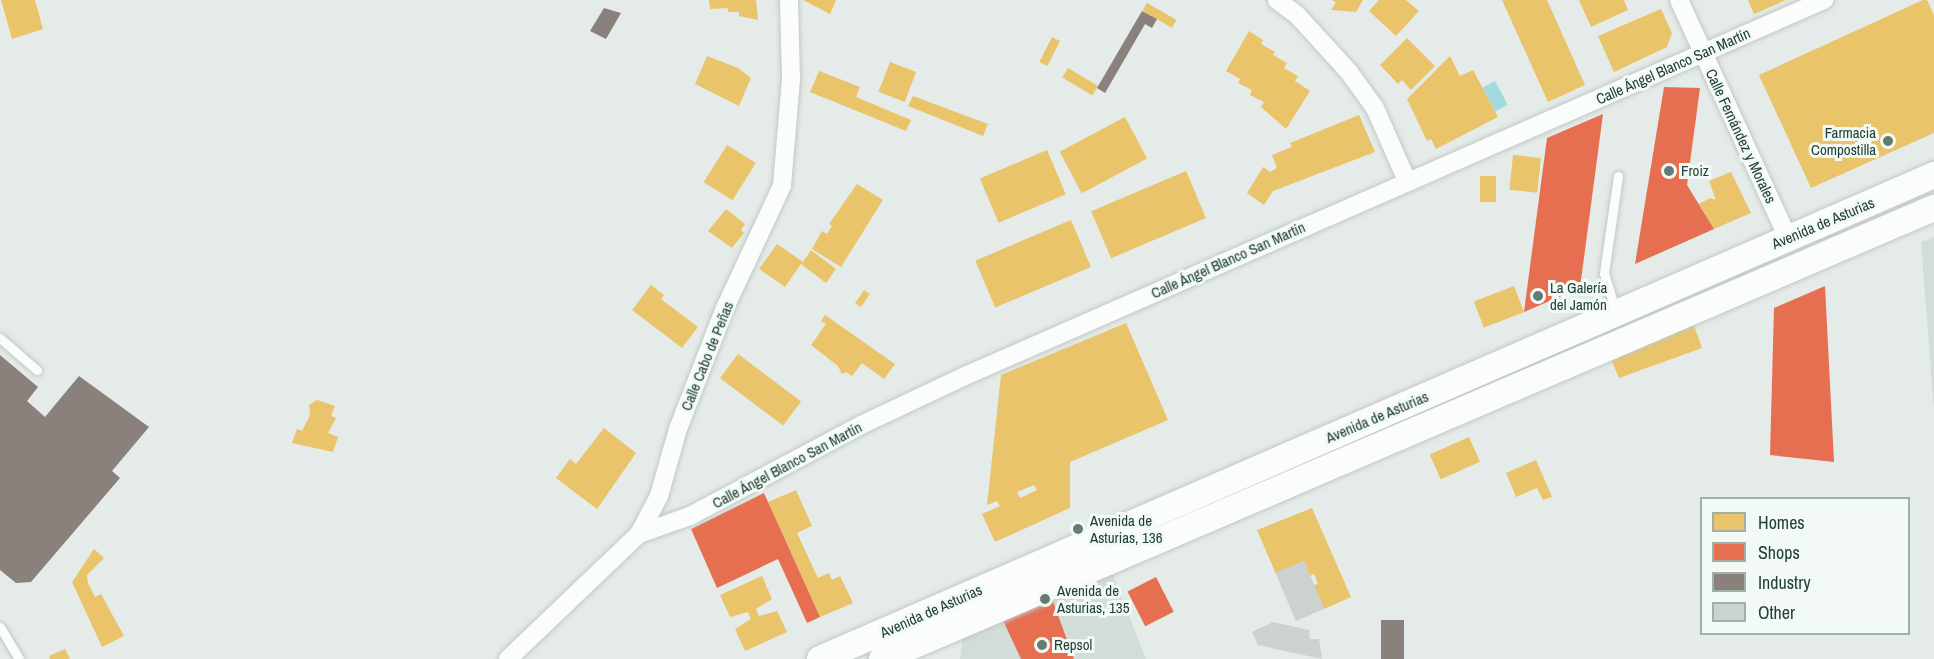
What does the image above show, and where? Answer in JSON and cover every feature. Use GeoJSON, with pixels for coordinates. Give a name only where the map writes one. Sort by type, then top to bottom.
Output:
{"type":"FeatureCollection","features":[{"type":"Feature","properties":{"kind":"main road","name":"Avenida de Asturias"},"geometry":{"type":"LineString","coordinates":[[820,659],[1934,175]]}},
{"type":"Feature","properties":{"kind":"main road","name":"Avenida de Asturias"},"geometry":{"type":"LineString","coordinates":[[882,659],[1934,208]]}},
{"type":"Feature","properties":{"kind":"street","name":"Calle Cabo de Peñas"},"geometry":{"type":"LineString","coordinates":[[508,659],[639,534],[659,496],[678,429],[725,308],[782,186],[790,100],[789,0]]}},
{"type":"Feature","properties":{"kind":"street"},"geometry":{"type":"LineString","coordinates":[[1277,0],[1297,15],[1349,72],[1375,108],[1407,181]]}},
{"type":"Feature","properties":{"kind":"street","name":"Calle Fernández y Morales"},"geometry":{"type":"LineString","coordinates":[[1679,0],[1788,238]]}},
{"type":"Feature","properties":{"kind":"street","name":"Calle Ángel Blanco San Martín"},"geometry":{"type":"LineString","coordinates":[[639,534],[690,516],[861,425],[965,376],[1824,0]]}},
{"type":"Feature","properties":{"kind":"lane"},"geometry":{"type":"LineString","coordinates":[[1617,313],[1604,273],[1618,176]]}},
{"type":"Feature","properties":{"kind":"lane"},"geometry":{"type":"LineString","coordinates":[[0,338],[38,370]]}},
{"type":"Feature","properties":{"kind":"lane"},"geometry":{"type":"LineString","coordinates":[[0,627],[19,659]]}},
{"type":"Feature","properties":{"kind":"shaded area"},"geometry":{"type":"Polygon","coordinates":[[[1934,237],[1934,411],[1921,242],[1934,237]]]}},
{"type":"Feature","properties":{"kind":"shaded area"},"geometry":{"type":"Polygon","coordinates":[[[1111,570],[1146,659],[960,659],[963,635],[1111,570]]]}},
{"type":"Feature","properties":{"kind":"water"},"geometry":{"type":"Polygon","coordinates":[[[1495,81],[1508,105],[1495,111],[1483,88],[1495,81]]]}},
{"type":"Feature","properties":{"kind":"building: Homes"},"geometry":{"type":"Polygon","coordinates":[[[1,0],[35,0],[43,29],[12,39],[1,0]]]}},
{"type":"Feature","properties":{"kind":"building: Homes"},"geometry":{"type":"Polygon","coordinates":[[[709,0],[756,0],[758,20],[739,16],[739,12],[728,12],[728,8],[710,9],[709,0]]]}},
{"type":"Feature","properties":{"kind":"building: Homes"},"geometry":{"type":"Polygon","coordinates":[[[803,0],[836,0],[830,14],[803,0]]]}},
{"type":"Feature","properties":{"kind":"building: Homes"},"geometry":{"type":"Polygon","coordinates":[[[1332,0],[1363,0],[1356,12],[1331,10],[1336,2],[1332,0]]]}},
{"type":"Feature","properties":{"kind":"building: Homes"},"geometry":{"type":"Polygon","coordinates":[[[1379,0],[1406,0],[1419,11],[1396,36],[1369,11],[1379,0]]]}},
{"type":"Feature","properties":{"kind":"building: Homes"},"geometry":{"type":"Polygon","coordinates":[[[1502,0],[1547,0],[1585,85],[1548,102],[1502,0]]]}},
{"type":"Feature","properties":{"kind":"building: Homes"},"geometry":{"type":"Polygon","coordinates":[[[1579,0],[1624,0],[1628,10],[1591,27],[1579,0]]]}},
{"type":"Feature","properties":{"kind":"building: Homes"},"geometry":{"type":"Polygon","coordinates":[[[1748,0],[1786,0],[1754,14],[1748,0]]]}},
{"type":"Feature","properties":{"kind":"building: Homes"},"geometry":{"type":"Polygon","coordinates":[[[1927,0],[1934,15],[1934,133],[1811,188],[1759,75],[1927,0]]]}},
{"type":"Feature","properties":{"kind":"building: Homes"},"geometry":{"type":"Polygon","coordinates":[[[1147,3],[1176,20],[1172,28],[1142,11],[1147,3]]]}},
{"type":"Feature","properties":{"kind":"building: Homes"},"geometry":{"type":"Polygon","coordinates":[[[1661,9],[1672,33],[1667,47],[1614,72],[1598,36],[1661,9]]]}},
{"type":"Feature","properties":{"kind":"building: Homes"},"geometry":{"type":"Polygon","coordinates":[[[1249,31],[1263,40],[1261,44],[1275,52],[1273,55],[1287,63],[1284,68],[1298,76],[1295,81],[1310,91],[1286,129],[1261,107],[1264,102],[1250,95],[1252,90],[1238,83],[1240,79],[1226,71],[1249,31]]]}},
{"type":"Feature","properties":{"kind":"building: Homes"},"geometry":{"type":"Polygon","coordinates":[[[1052,37],[1060,41],[1047,66],[1039,62],[1052,37]]]}},
{"type":"Feature","properties":{"kind":"building: Homes"},"geometry":{"type":"Polygon","coordinates":[[[1407,38],[1435,66],[1411,90],[1402,80],[1398,84],[1380,65],[1407,38]]]}},
{"type":"Feature","properties":{"kind":"building: Homes"},"geometry":{"type":"Polygon","coordinates":[[[707,56],[738,68],[751,78],[739,106],[695,84],[707,56]]]}},
{"type":"Feature","properties":{"kind":"building: Homes"},"geometry":{"type":"Polygon","coordinates":[[[1450,56],[1460,76],[1473,70],[1498,117],[1436,149],[1431,139],[1427,141],[1407,99],[1450,56]]]}},
{"type":"Feature","properties":{"kind":"building: Homes"},"geometry":{"type":"Polygon","coordinates":[[[890,62],[916,72],[905,102],[879,92],[890,62]]]}},
{"type":"Feature","properties":{"kind":"building: Homes"},"geometry":{"type":"Polygon","coordinates":[[[1068,68],[1098,86],[1092,95],[1062,77],[1068,68]]]}},
{"type":"Feature","properties":{"kind":"building: Homes"},"geometry":{"type":"Polygon","coordinates":[[[819,71],[860,87],[856,97],[911,120],[906,131],[810,92],[819,71]]]}},
{"type":"Feature","properties":{"kind":"building: Homes"},"geometry":{"type":"Polygon","coordinates":[[[913,96],[988,124],[983,136],[908,106],[913,96]]]}},
{"type":"Feature","properties":{"kind":"building: Homes"},"geometry":{"type":"Polygon","coordinates":[[[1359,115],[1375,152],[1273,191],[1264,205],[1247,193],[1263,167],[1270,172],[1277,168],[1272,155],[1292,147],[1290,143],[1359,115]]]}},
{"type":"Feature","properties":{"kind":"building: Homes"},"geometry":{"type":"Polygon","coordinates":[[[1125,117],[1147,158],[1082,193],[1060,152],[1125,117]]]}},
{"type":"Feature","properties":{"kind":"building: Homes"},"geometry":{"type":"Polygon","coordinates":[[[727,145],[756,163],[733,200],[704,182],[727,145]]]}},
{"type":"Feature","properties":{"kind":"building: Homes"},"geometry":{"type":"Polygon","coordinates":[[[1047,150],[1066,194],[999,223],[980,179],[1047,150]]]}},
{"type":"Feature","properties":{"kind":"building: Homes"},"geometry":{"type":"Polygon","coordinates":[[[1513,155],[1541,158],[1537,193],[1509,190],[1513,155]]]}},
{"type":"Feature","properties":{"kind":"building: Homes"},"geometry":{"type":"Polygon","coordinates":[[[1186,171],[1206,218],[1111,258],[1091,211],[1186,171]]]}},
{"type":"Feature","properties":{"kind":"building: Homes"},"geometry":{"type":"Polygon","coordinates":[[[1731,172],[1751,213],[1714,229],[1699,204],[1710,198],[1716,200],[1709,181],[1731,172]]]}},
{"type":"Feature","properties":{"kind":"building: Homes"},"geometry":{"type":"Polygon","coordinates":[[[1480,176],[1496,176],[1496,202],[1480,202],[1480,176]]]}},
{"type":"Feature","properties":{"kind":"building: Homes"},"geometry":{"type":"Polygon","coordinates":[[[857,184],[883,200],[841,267],[812,249],[822,231],[827,234],[832,226],[829,224],[857,184]]]}},
{"type":"Feature","properties":{"kind":"building: Homes"},"geometry":{"type":"Polygon","coordinates":[[[726,209],[745,224],[741,230],[744,233],[732,248],[708,231],[726,209]]]}},
{"type":"Feature","properties":{"kind":"building: Homes"},"geometry":{"type":"Polygon","coordinates":[[[1071,220],[1091,267],[995,308],[975,261],[1071,220]]]}},
{"type":"Feature","properties":{"kind":"building: Homes"},"geometry":{"type":"Polygon","coordinates":[[[777,244],[803,262],[811,250],[836,269],[826,283],[801,264],[785,287],[759,269],[777,244]]]}},
{"type":"Feature","properties":{"kind":"building: Homes"},"geometry":{"type":"Polygon","coordinates":[[[651,285],[664,295],[661,299],[698,327],[682,348],[632,310],[651,285]]]}},
{"type":"Feature","properties":{"kind":"building: Homes"},"geometry":{"type":"Polygon","coordinates":[[[1514,286],[1524,312],[1484,328],[1474,301],[1514,286]]]}},
{"type":"Feature","properties":{"kind":"building: Homes"},"geometry":{"type":"Polygon","coordinates":[[[864,290],[870,294],[861,307],[855,303],[864,290]]]}},
{"type":"Feature","properties":{"kind":"building: Homes"},"geometry":{"type":"Polygon","coordinates":[[[825,315],[895,364],[884,379],[862,363],[852,376],[846,372],[842,374],[838,366],[811,345],[826,324],[821,321],[825,315]]]}},
{"type":"Feature","properties":{"kind":"building: Homes"},"geometry":{"type":"Polygon","coordinates":[[[1691,317],[1702,348],[1619,378],[1608,352],[1691,317]]]}},
{"type":"Feature","properties":{"kind":"building: Homes"},"geometry":{"type":"Polygon","coordinates":[[[1126,323],[1168,420],[1070,462],[1070,508],[995,542],[982,514],[1000,506],[997,501],[987,505],[1001,375],[1126,323]],[[1034,485],[1017,492],[1020,498],[1037,490],[1034,485]]]}},
{"type":"Feature","properties":{"kind":"building: Homes"},"geometry":{"type":"Polygon","coordinates":[[[738,354],[801,402],[783,426],[720,378],[738,354]]]}},
{"type":"Feature","properties":{"kind":"building: Homes"},"geometry":{"type":"Polygon","coordinates":[[[317,400],[335,406],[331,416],[336,418],[328,433],[338,437],[333,452],[292,443],[297,429],[302,431],[310,415],[309,405],[317,400]]]}},
{"type":"Feature","properties":{"kind":"building: Homes"},"geometry":{"type":"Polygon","coordinates":[[[604,428],[636,453],[597,509],[556,478],[570,459],[576,464],[604,428]]]}},
{"type":"Feature","properties":{"kind":"building: Homes"},"geometry":{"type":"Polygon","coordinates":[[[1469,437],[1480,462],[1441,479],[1430,454],[1469,437]]]}},
{"type":"Feature","properties":{"kind":"building: Homes"},"geometry":{"type":"Polygon","coordinates":[[[1536,460],[1552,497],[1543,500],[1537,488],[1516,497],[1506,473],[1536,460]]]}},
{"type":"Feature","properties":{"kind":"building: Homes"},"geometry":{"type":"Polygon","coordinates":[[[796,490],[812,526],[797,533],[818,578],[829,573],[832,580],[840,576],[853,603],[820,617],[768,502],[796,490]]]}},
{"type":"Feature","properties":{"kind":"building: Homes"},"geometry":{"type":"Polygon","coordinates":[[[1312,508],[1351,597],[1324,609],[1314,585],[1318,584],[1314,574],[1310,576],[1304,561],[1276,574],[1257,530],[1312,508]]]}},
{"type":"Feature","properties":{"kind":"building: Homes"},"geometry":{"type":"Polygon","coordinates":[[[94,549],[104,558],[87,575],[88,583],[95,597],[101,594],[124,636],[102,647],[72,582],[94,549]]]}},
{"type":"Feature","properties":{"kind":"building: Homes"},"geometry":{"type":"Polygon","coordinates":[[[762,576],[772,599],[756,609],[759,616],[777,611],[787,632],[745,651],[735,629],[751,619],[748,612],[730,617],[720,595],[762,576]]]}},
{"type":"Feature","properties":{"kind":"building: Homes"},"geometry":{"type":"Polygon","coordinates":[[[65,649],[70,659],[50,659],[49,656],[65,649]]]}},
{"type":"Feature","properties":{"kind":"building: Shops","name":"Froiz"},"geometry":{"type":"Polygon","coordinates":[[[1664,87],[1700,88],[1687,185],[1714,229],[1635,264],[1664,87]]]}},
{"type":"Feature","properties":{"kind":"building: Shops"},"geometry":{"type":"Polygon","coordinates":[[[1603,114],[1580,288],[1524,312],[1547,138],[1603,114]]]}},
{"type":"Feature","properties":{"kind":"building: Shops"},"geometry":{"type":"Polygon","coordinates":[[[1825,286],[1834,462],[1770,455],[1774,308],[1825,286]]]}},
{"type":"Feature","properties":{"kind":"building: Shops"},"geometry":{"type":"Polygon","coordinates":[[[764,493],[820,617],[807,623],[778,559],[717,588],[691,529],[764,493]]]}},
{"type":"Feature","properties":{"kind":"building: Shops"},"geometry":{"type":"Polygon","coordinates":[[[1156,577],[1174,612],[1145,626],[1127,592],[1156,577]]]}},
{"type":"Feature","properties":{"kind":"building: Shops"},"geometry":{"type":"Polygon","coordinates":[[[1051,596],[1074,659],[1021,659],[1002,618],[1051,596]]]}},
{"type":"Feature","properties":{"kind":"building: Industry"},"geometry":{"type":"Polygon","coordinates":[[[604,8],[621,13],[606,39],[590,31],[604,8]]]}},
{"type":"Feature","properties":{"kind":"building: Industry"},"geometry":{"type":"Polygon","coordinates":[[[1142,11],[1157,19],[1152,28],[1145,24],[1105,93],[1097,88],[1142,11]]]}},
{"type":"Feature","properties":{"kind":"building: Industry"},"geometry":{"type":"Polygon","coordinates":[[[0,355],[38,387],[27,401],[45,417],[79,376],[149,427],[112,471],[120,478],[31,582],[16,583],[0,570],[0,355]]]}},
{"type":"Feature","properties":{"kind":"building: Industry"},"geometry":{"type":"Polygon","coordinates":[[[1381,620],[1404,620],[1404,659],[1381,659],[1381,620]]]}},
{"type":"Feature","properties":{"kind":"building: Other"},"geometry":{"type":"Polygon","coordinates":[[[1304,561],[1324,609],[1296,621],[1275,573],[1304,561]]]}},
{"type":"Feature","properties":{"kind":"building: Other"},"geometry":{"type":"Polygon","coordinates":[[[1273,622],[1309,630],[1310,639],[1319,639],[1322,659],[1258,645],[1252,632],[1273,622]]]}},
{"type":"Feature","properties":{"kind":"place","name":"Farmacia Compostilla"},"geometry":{"type":"Point","coordinates":[1888,141]}},
{"type":"Feature","properties":{"kind":"place","name":"Froiz"},"geometry":{"type":"Point","coordinates":[1669,171]}},
{"type":"Feature","properties":{"kind":"place","name":"La Galería del Jamón"},"geometry":{"type":"Point","coordinates":[1538,296]}},
{"type":"Feature","properties":{"kind":"place","name":"Avenida de Asturias, 136"},"geometry":{"type":"Point","coordinates":[1078,529]}},
{"type":"Feature","properties":{"kind":"place","name":"Avenida de Asturias, 135"},"geometry":{"type":"Point","coordinates":[1045,599]}},
{"type":"Feature","properties":{"kind":"place","name":"Repsol"},"geometry":{"type":"Point","coordinates":[1042,645]}}]}
